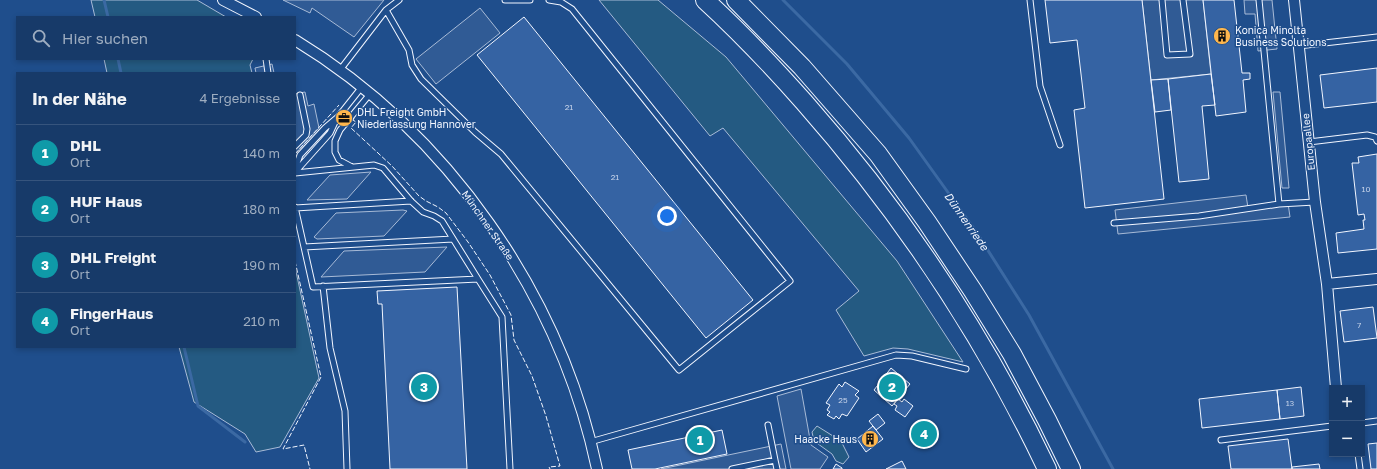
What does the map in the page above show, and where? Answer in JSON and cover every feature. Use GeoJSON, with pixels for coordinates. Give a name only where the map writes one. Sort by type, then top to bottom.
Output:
{"type":"FeatureCollection","features":[{"type":"Feature","properties":{"kind":"highway"},"geometry":{"type":"LineString","coordinates":[[705,0],[749,43],[826,127],[909,233],[968,322],[994,365],[1029,431],[1047,469]]}},
{"type":"Feature","properties":{"kind":"highway"},"geometry":{"type":"LineString","coordinates":[[736,0],[802,67],[878,154],[927,222],[973,291],[1012,354],[1071,469]]}},
{"type":"Feature","properties":{"kind":"street"},"geometry":{"type":"LineString","coordinates":[[223,0],[254,16]]}},
{"type":"Feature","properties":{"kind":"street","name":"Europaallee"},"geometry":{"type":"LineString","coordinates":[[1294,0],[1308,142],[1327,284],[1336,385]]}},
{"type":"Feature","properties":{"kind":"street","name":"Münchner Straße"},"geometry":{"type":"LineString","coordinates":[[296,41],[340,70],[421,139],[466,193],[503,244],[534,297],[560,353],[581,410],[597,469]]}},
{"type":"Feature","properties":{"kind":"street"},"geometry":{"type":"LineString","coordinates":[[1327,284],[1377,279]]}},
{"type":"Feature","properties":{"kind":"lane"},"geometry":{"type":"LineString","coordinates":[[340,70],[386,10],[399,0]]}},
{"type":"Feature","properties":{"kind":"lane"},"geometry":{"type":"LineString","coordinates":[[505,0],[530,0]]}},
{"type":"Feature","properties":{"kind":"lane"},"geometry":{"type":"LineString","coordinates":[[386,10],[409,50],[412,65],[421,79],[475,132],[501,154],[679,370],[790,281],[572,9],[561,2],[549,0]]}},
{"type":"Feature","properties":{"kind":"lane"},"geometry":{"type":"LineString","coordinates":[[1030,0],[1040,86],[1060,145]]}},
{"type":"Feature","properties":{"kind":"lane"},"geometry":{"type":"LineString","coordinates":[[1162,0],[1167,56],[1190,54],[1184,0]]}},
{"type":"Feature","properties":{"kind":"lane"},"geometry":{"type":"LineString","coordinates":[[1259,0],[1279,204]]}},
{"type":"Feature","properties":{"kind":"lane"},"geometry":{"type":"LineString","coordinates":[[1298,46],[1377,37]]}},
{"type":"Feature","properties":{"kind":"lane"},"geometry":{"type":"LineString","coordinates":[[266,60],[268,72]]}},
{"type":"Feature","properties":{"kind":"lane"},"geometry":{"type":"LineString","coordinates":[[296,170],[330,132],[338,117],[366,91]]}},
{"type":"Feature","properties":{"kind":"lane"},"geometry":{"type":"LineString","coordinates":[[352,167],[339,160],[335,152],[335,141],[340,130],[366,91]]}},
{"type":"Feature","properties":{"kind":"lane"},"geometry":{"type":"LineString","coordinates":[[296,145],[306,135],[307,129],[300,95]]}},
{"type":"Feature","properties":{"kind":"lane"},"geometry":{"type":"LineString","coordinates":[[1308,142],[1367,135],[1375,137],[1377,141]]}},
{"type":"Feature","properties":{"kind":"lane"},"geometry":{"type":"LineString","coordinates":[[296,171],[374,165],[383,168],[411,202],[423,212],[442,221],[502,317],[510,469]]}},
{"type":"Feature","properties":{"kind":"lane"},"geometry":{"type":"LineString","coordinates":[[296,208],[411,202]]}},
{"type":"Feature","properties":{"kind":"lane"},"geometry":{"type":"LineString","coordinates":[[1114,223],[1199,216],[1279,204],[1315,202]]}},
{"type":"Feature","properties":{"kind":"lane"},"geometry":{"type":"LineString","coordinates":[[296,212],[313,287],[478,279]]}},
{"type":"Feature","properties":{"kind":"lane"},"geometry":{"type":"LineString","coordinates":[[304,247],[453,239]]}},
{"type":"Feature","properties":{"kind":"lane"},"geometry":{"type":"LineString","coordinates":[[323,286],[330,348],[345,411],[347,469]]}},
{"type":"Feature","properties":{"kind":"lane"},"geometry":{"type":"LineString","coordinates":[[590,442],[896,355],[912,356],[966,370]]}},
{"type":"Feature","properties":{"kind":"lane"},"geometry":{"type":"LineString","coordinates":[[1365,423],[1377,421]]}},
{"type":"Feature","properties":{"kind":"lane"},"geometry":{"type":"LineString","coordinates":[[768,425],[777,469]]}},
{"type":"Feature","properties":{"kind":"lane"},"geometry":{"type":"LineString","coordinates":[[1222,440],[1329,426]]}},
{"type":"Feature","properties":{"kind":"lane"},"geometry":{"type":"LineString","coordinates":[[1358,457],[1360,469]]}},
{"type":"Feature","properties":{"kind":"lane"},"geometry":{"type":"LineString","coordinates":[[732,469],[775,460]]}},
{"type":"Feature","properties":{"kind":"shaded area"},"geometry":{"type":"Polygon","coordinates":[[[91,0],[197,0],[224,16],[95,16],[91,0]]]}},
{"type":"Feature","properties":{"kind":"shaded area"},"geometry":{"type":"Polygon","coordinates":[[[283,0],[384,0],[354,37],[312,8],[310,13],[283,0]]]}},
{"type":"Feature","properties":{"kind":"shaded area"},"geometry":{"type":"Polygon","coordinates":[[[599,0],[658,0],[726,57],[897,261],[963,362],[908,349],[893,348],[864,356],[836,310],[859,291],[723,128],[710,136],[599,0]]]}},
{"type":"Feature","properties":{"kind":"shaded area"},"geometry":{"type":"Polygon","coordinates":[[[1142,0],[1203,0],[1211,74],[1151,80],[1142,0]]]}},
{"type":"Feature","properties":{"kind":"shaded area"},"geometry":{"type":"Polygon","coordinates":[[[1244,0],[1272,0],[1277,49],[1258,51],[1255,14],[1245,14],[1244,0]]]}},
{"type":"Feature","properties":{"kind":"shaded area"},"geometry":{"type":"Polygon","coordinates":[[[480,8],[500,33],[436,84],[416,59],[480,8]]]}},
{"type":"Feature","properties":{"kind":"shaded area"},"geometry":{"type":"Polygon","coordinates":[[[104,60],[252,60],[250,65],[252,72],[107,72],[104,60]]]}},
{"type":"Feature","properties":{"kind":"shaded area"},"geometry":{"type":"Polygon","coordinates":[[[272,64],[274,72],[256,72],[255,68],[272,64]]]}},
{"type":"Feature","properties":{"kind":"shaded area"},"geometry":{"type":"Polygon","coordinates":[[[305,92],[308,106],[314,104],[319,128],[296,153],[296,94],[305,92]]]}},
{"type":"Feature","properties":{"kind":"shaded area"},"geometry":{"type":"Polygon","coordinates":[[[1273,92],[1280,92],[1289,188],[1282,188],[1273,92]]]}},
{"type":"Feature","properties":{"kind":"shaded area"},"geometry":{"type":"Polygon","coordinates":[[[371,172],[347,199],[307,200],[330,175],[371,172]]]}},
{"type":"Feature","properties":{"kind":"shaded area"},"geometry":{"type":"Polygon","coordinates":[[[1246,195],[1248,208],[1288,203],[1290,217],[1118,234],[1115,210],[1246,195]]]}},
{"type":"Feature","properties":{"kind":"shaded area"},"geometry":{"type":"Polygon","coordinates":[[[407,211],[384,236],[317,239],[314,237],[336,213],[407,211]]]}},
{"type":"Feature","properties":{"kind":"shaded area"},"geometry":{"type":"Polygon","coordinates":[[[447,247],[425,272],[321,277],[344,251],[447,247]]]}},
{"type":"Feature","properties":{"kind":"shaded area"},"geometry":{"type":"Polygon","coordinates":[[[296,272],[319,378],[280,447],[256,452],[245,434],[194,402],[179,348],[296,348],[296,272]]]}},
{"type":"Feature","properties":{"kind":"shaded area"},"geometry":{"type":"Polygon","coordinates":[[[801,389],[811,445],[828,457],[820,469],[791,469],[777,396],[801,389]]]}},
{"type":"Feature","properties":{"kind":"shaded area"},"geometry":{"type":"Polygon","coordinates":[[[817,426],[841,441],[849,457],[843,464],[836,461],[832,454],[814,441],[812,432],[817,426]]]}},
{"type":"Feature","properties":{"kind":"shaded area"},"geometry":{"type":"Polygon","coordinates":[[[781,444],[786,469],[661,469],[781,444]]]}},
{"type":"Feature","properties":{"kind":"building"},"geometry":{"type":"Polygon","coordinates":[[[1045,0],[1142,0],[1164,199],[1085,208],[1074,110],[1085,108],[1077,40],[1050,43],[1045,0]]]}},
{"type":"Feature","properties":{"kind":"building","name":"Konica Minolta Business Solutions"},"geometry":{"type":"Polygon","coordinates":[[[1203,0],[1234,0],[1242,73],[1250,73],[1250,79],[1243,80],[1246,112],[1216,116],[1203,0]]]}},
{"type":"Feature","properties":{"kind":"building"},"geometry":{"type":"Polygon","coordinates":[[[524,17],[753,300],[706,338],[477,55],[524,17]]]}},
{"type":"Feature","properties":{"kind":"building"},"geometry":{"type":"Polygon","coordinates":[[[1377,68],[1377,102],[1324,108],[1320,75],[1377,68]]]}},
{"type":"Feature","properties":{"kind":"building"},"geometry":{"type":"Polygon","coordinates":[[[1211,74],[1215,105],[1202,106],[1209,179],[1179,182],[1168,79],[1211,74]]]}},
{"type":"Feature","properties":{"kind":"building"},"geometry":{"type":"Polygon","coordinates":[[[1168,79],[1171,110],[1155,112],[1151,80],[1168,79]]]}},
{"type":"Feature","properties":{"kind":"building"},"geometry":{"type":"Polygon","coordinates":[[[1377,154],[1377,249],[1338,253],[1336,233],[1364,229],[1364,214],[1358,215],[1352,163],[1359,163],[1358,157],[1377,154]]]}},
{"type":"Feature","properties":{"kind":"building"},"geometry":{"type":"Polygon","coordinates":[[[457,287],[467,469],[390,469],[382,304],[378,304],[377,291],[457,287]]]}},
{"type":"Feature","properties":{"kind":"building"},"geometry":{"type":"Polygon","coordinates":[[[1373,307],[1377,338],[1344,342],[1340,311],[1373,307]]]}},
{"type":"Feature","properties":{"kind":"building"},"geometry":{"type":"Polygon","coordinates":[[[891,368],[910,384],[892,406],[874,390],[891,368]]]}},
{"type":"Feature","properties":{"kind":"building"},"geometry":{"type":"Polygon","coordinates":[[[845,382],[859,391],[855,395],[859,398],[847,416],[842,414],[839,419],[836,416],[834,419],[827,415],[830,412],[827,410],[830,405],[826,403],[839,384],[842,387],[845,382]]]}},
{"type":"Feature","properties":{"kind":"building"},"geometry":{"type":"Polygon","coordinates":[[[1301,387],[1304,416],[1280,419],[1277,390],[1301,387]]]}},
{"type":"Feature","properties":{"kind":"building"},"geometry":{"type":"Polygon","coordinates":[[[1277,390],[1280,419],[1202,428],[1199,399],[1277,390]]]}},
{"type":"Feature","properties":{"kind":"building"},"geometry":{"type":"Polygon","coordinates":[[[898,399],[902,402],[904,399],[913,406],[905,417],[895,410],[897,406],[894,404],[898,399]]]}},
{"type":"Feature","properties":{"kind":"building"},"geometry":{"type":"Polygon","coordinates":[[[878,414],[885,423],[876,430],[869,421],[878,414]]]}},
{"type":"Feature","properties":{"kind":"building"},"geometry":{"type":"Polygon","coordinates":[[[927,422],[935,439],[922,446],[914,428],[927,422]]]}},
{"type":"Feature","properties":{"kind":"building","name":"Haacke Haus"},"geometry":{"type":"Polygon","coordinates":[[[873,426],[883,439],[866,452],[857,439],[873,426]]]}},
{"type":"Feature","properties":{"kind":"building"},"geometry":{"type":"Polygon","coordinates":[[[722,430],[727,454],[655,469],[632,469],[628,450],[722,430]]]}},
{"type":"Feature","properties":{"kind":"building"},"geometry":{"type":"Polygon","coordinates":[[[1288,439],[1292,469],[1231,469],[1228,446],[1288,439]]]}},
{"type":"Feature","properties":{"kind":"building"},"geometry":{"type":"Polygon","coordinates":[[[1377,443],[1377,469],[1371,469],[1368,444],[1377,443]]]}},
{"type":"Feature","properties":{"kind":"building"},"geometry":{"type":"Polygon","coordinates":[[[902,461],[906,469],[886,469],[902,461]]]}},
{"type":"Feature","properties":{"kind":"building"},"geometry":{"type":"Polygon","coordinates":[[[836,464],[842,468],[842,469],[833,469],[836,464]]]}},
{"type":"Feature","properties":{"kind":"building"},"geometry":{"type":"Polygon","coordinates":[[[1319,464],[1320,469],[1292,469],[1292,467],[1319,464]]]}},
{"type":"Feature","properties":{"kind":"waterway"},"geometry":{"type":"LineString","coordinates":[[104,0],[108,16]]}},
{"type":"Feature","properties":{"kind":"waterway","name":"Dünnenriede"},"geometry":{"type":"LineString","coordinates":[[783,0],[847,64],[909,138],[975,230],[1029,315],[1113,469]]}},
{"type":"Feature","properties":{"kind":"waterway"},"geometry":{"type":"LineString","coordinates":[[118,60],[121,72]]}},
{"type":"Feature","properties":{"kind":"waterway"},"geometry":{"type":"LineString","coordinates":[[184,348],[198,406],[245,442]]}},
{"type":"Feature","properties":{"kind":"fence"},"geometry":{"type":"LineString","coordinates":[[296,153],[339,105]]}},
{"type":"Feature","properties":{"kind":"fence"},"geometry":{"type":"LineString","coordinates":[[354,118],[353,120],[356,122],[351,128],[392,166],[419,196],[446,213],[490,275],[511,315],[514,340],[532,376],[546,416],[560,466],[549,467],[550,469]]}},
{"type":"Feature","properties":{"kind":"fence"},"geometry":{"type":"LineString","coordinates":[[296,265],[321,377],[283,449],[304,445],[310,469]]}},
{"type":"Feature","properties":{"kind":"place","name":"Konica Minolta Business Solutions"},"geometry":{"type":"Point","coordinates":[1222,36]}},
{"type":"Feature","properties":{"kind":"place","name":"DHL Freight GmbH Niederlassung Hannover"},"geometry":{"type":"Point","coordinates":[344,118]}},
{"type":"Feature","properties":{"kind":"place","name":"DHL Freight"},"geometry":{"type":"Point","coordinates":[424,387]}},
{"type":"Feature","properties":{"kind":"place","name":"HUF Haus"},"geometry":{"type":"Point","coordinates":[892,387]}},
{"type":"Feature","properties":{"kind":"place","name":"FingerHaus"},"geometry":{"type":"Point","coordinates":[924,434]}},
{"type":"Feature","properties":{"kind":"place","name":"Haacke Haus"},"geometry":{"type":"Point","coordinates":[870,439]}},
{"type":"Feature","properties":{"kind":"place","name":"DHL"},"geometry":{"type":"Point","coordinates":[700,440]}}]}
